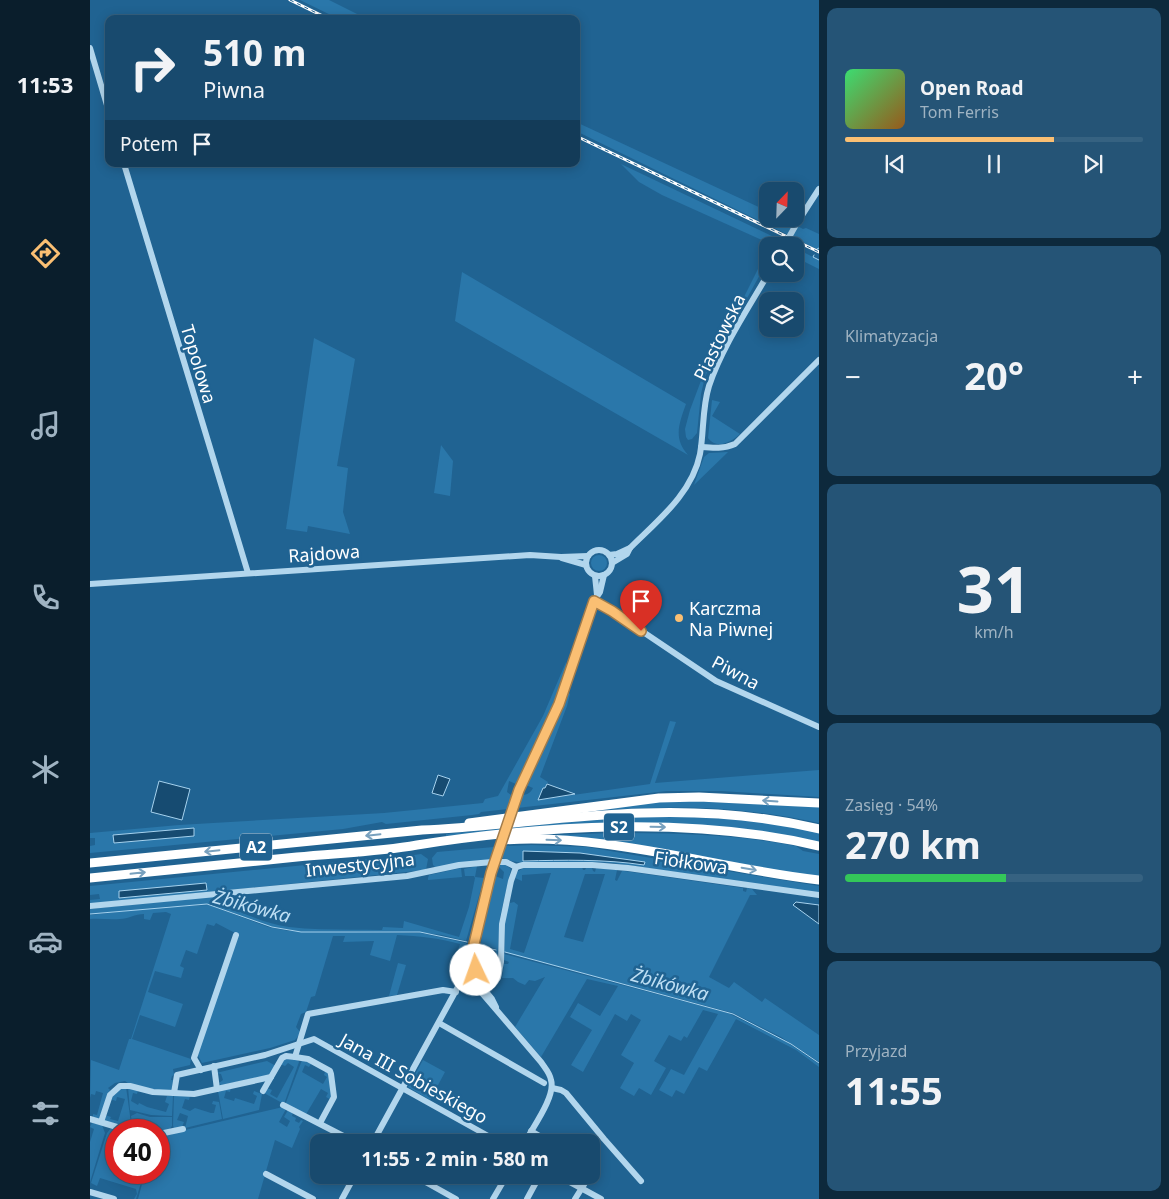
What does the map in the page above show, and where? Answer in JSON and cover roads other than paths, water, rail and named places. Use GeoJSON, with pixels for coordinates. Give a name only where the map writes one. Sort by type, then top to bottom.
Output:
{"type":"FeatureCollection","features":[{"type":"Feature","properties":{"kind":"highway"},"geometry":{"type":"LineString","coordinates":[[422,830],[452,824],[659,798],[699,797],[819,803]]}},
{"type":"Feature","properties":{"kind":"highway","name":"S2"},"geometry":{"type":"LineString","coordinates":[[422,830],[471,828],[611,815],[683,812],[760,818],[819,829]]}},
{"type":"Feature","properties":{"kind":"highway","name":"S2"},"geometry":{"type":"LineString","coordinates":[[90,878],[418,845],[506,834],[614,827],[729,831],[819,846]]}},
{"type":"Feature","properties":{"kind":"highway","name":"A2"},"geometry":{"type":"LineString","coordinates":[[90,863],[422,830]]}},
{"type":"Feature","properties":{"kind":"highway"},"geometry":{"type":"LineString","coordinates":[[418,845],[430,847],[539,839],[585,842],[627,847],[819,880]]}},
{"type":"Feature","properties":{"kind":"street"},"geometry":{"type":"LineString","coordinates":[[90,48],[105,99]]}},
{"type":"Feature","properties":{"kind":"street","name":"Topolowa"},"geometry":{"type":"LineString","coordinates":[[125,167],[248,573]]}},
{"type":"Feature","properties":{"kind":"street"},"geometry":{"type":"LineString","coordinates":[[789,237],[819,190]]}},
{"type":"Feature","properties":{"kind":"street","name":"Piastowska"},"geometry":{"type":"LineString","coordinates":[[609,555],[617,554],[630,548],[671,507],[691,480],[701,447],[706,401],[710,385],[721,358],[764,282]]}},
{"type":"Feature","properties":{"kind":"street"},"geometry":{"type":"LineString","coordinates":[[701,447],[715,448],[735,444],[819,360]]}},
{"type":"Feature","properties":{"kind":"street","name":"Piastowska"},"geometry":{"type":"LineString","coordinates":[[612,563],[628,554],[630,548]]}},
{"type":"Feature","properties":{"kind":"street"},"geometry":{"type":"LineString","coordinates":[[595,576],[604,575],[610,570],[612,563],[609,555],[604,551],[592,552],[588,556],[586,565],[588,570],[595,576],[596,598]]}},
{"type":"Feature","properties":{"kind":"street","name":"Rajdowa"},"geometry":{"type":"LineString","coordinates":[[90,584],[530,555],[588,556]]}},
{"type":"Feature","properties":{"kind":"street","name":"Rajdowa"},"geometry":{"type":"LineString","coordinates":[[561,557],[586,565]]}},
{"type":"Feature","properties":{"kind":"street"},"geometry":{"type":"LineString","coordinates":[[529,1134],[550,1096],[552,1088],[551,1079],[547,1070],[481,992],[481,986],[474,966],[476,938],[491,872],[519,790],[559,704],[596,598],[600,592],[604,575]]}},
{"type":"Feature","properties":{"kind":"street","name":"Piwna"},"geometry":{"type":"LineString","coordinates":[[596,598],[612,611],[716,681],[819,727]]}},
{"type":"Feature","properties":{"kind":"street","name":"Inwestycyjna"},"geometry":{"type":"LineString","coordinates":[[90,906],[407,876],[460,865],[492,862],[506,862],[516,867]]}},
{"type":"Feature","properties":{"kind":"street","name":"Fiołkowa"},"geometry":{"type":"LineString","coordinates":[[516,867],[592,864],[819,895]]}},
{"type":"Feature","properties":{"kind":"street"},"geometry":{"type":"LineString","coordinates":[[481,986],[493,985],[498,979],[501,962],[502,924],[511,881],[516,867]]}},
{"type":"Feature","properties":{"kind":"street"},"geometry":{"type":"LineString","coordinates":[[201,1070],[194,1058],[236,936]]}},
{"type":"Feature","properties":{"kind":"street"},"geometry":{"type":"LineString","coordinates":[[477,974],[486,978],[498,972]]}},
{"type":"Feature","properties":{"kind":"street"},"geometry":{"type":"LineString","coordinates":[[378,1134],[465,974]]}},
{"type":"Feature","properties":{"kind":"street"},"geometry":{"type":"LineString","coordinates":[[294,1057],[308,1014],[443,990],[456,992]]}},
{"type":"Feature","properties":{"kind":"street"},"geometry":{"type":"LineString","coordinates":[[438,1023],[544,1083]]}},
{"type":"Feature","properties":{"kind":"street","name":"Jana III Sobieskiego"},"geometry":{"type":"LineString","coordinates":[[302,1033],[485,1134]]}},
{"type":"Feature","properties":{"kind":"street","name":"Jana III Sobieskiego"},"geometry":{"type":"LineString","coordinates":[[174,1093],[177,1075],[266,1055],[314,1039]]}},
{"type":"Feature","properties":{"kind":"street"},"geometry":{"type":"LineString","coordinates":[[263,1091],[284,1057],[310,1060],[330,1071],[334,1097],[320,1124]]}},
{"type":"Feature","properties":{"kind":"street"},"geometry":{"type":"LineString","coordinates":[[214,1066],[217,1089]]}},
{"type":"Feature","properties":{"kind":"street"},"geometry":{"type":"LineString","coordinates":[[101,1122],[110,1095],[120,1086],[152,1092],[194,1094],[271,1077]]}},
{"type":"Feature","properties":{"kind":"street"},"geometry":{"type":"LineString","coordinates":[[552,1088],[565,1092],[641,1181]]}},
{"type":"Feature","properties":{"kind":"street"},"geometry":{"type":"LineString","coordinates":[[284,1105],[313,1122],[339,1134]]}},
{"type":"Feature","properties":{"kind":"street"},"geometry":{"type":"LineString","coordinates":[[90,1119],[105,1123]]}},
{"type":"Feature","properties":{"kind":"street"},"geometry":{"type":"LineString","coordinates":[[170,1132],[183,1129]]}},
{"type":"Feature","properties":{"kind":"street"},"geometry":{"type":"LineString","coordinates":[[531,1131],[536,1134]]}},
{"type":"Feature","properties":{"kind":"street"},"geometry":{"type":"LineString","coordinates":[[266,1174],[313,1199]]}},
{"type":"Feature","properties":{"kind":"street"},"geometry":{"type":"LineString","coordinates":[[342,1199],[351,1184]]}},
{"type":"Feature","properties":{"kind":"street"},"geometry":{"type":"LineString","coordinates":[[429,1184],[456,1199]]}},
{"type":"Feature","properties":{"kind":"street"},"geometry":{"type":"LineString","coordinates":[[493,1199],[502,1184]]}},
{"type":"Feature","properties":{"kind":"street"},"geometry":{"type":"LineString","coordinates":[[527,1199],[535,1184]]}},
{"type":"Feature","properties":{"kind":"street"},"geometry":{"type":"LineString","coordinates":[[574,1184],[601,1199]]}},
{"type":"Feature","properties":{"kind":"street"},"geometry":{"type":"LineString","coordinates":[[575,1199],[584,1184]]}},
{"type":"Feature","properties":{"kind":"street"},"geometry":{"type":"LineString","coordinates":[[90,1192],[114,1199]]}},
{"type":"Feature","properties":{"kind":"waterway"},"geometry":{"type":"LineString","coordinates":[[814,255],[813,257],[819,260]]}},
{"type":"Feature","properties":{"kind":"waterway","name":"Żbikówka"},"geometry":{"type":"LineString","coordinates":[[90,914],[207,904],[272,927],[301,932],[420,932],[467,942]]}},
{"type":"Feature","properties":{"kind":"waterway","name":"Żbikówka"},"geometry":{"type":"LineString","coordinates":[[483,947],[496,950]]}},
{"type":"Feature","properties":{"kind":"waterway","name":"Żbikówka"},"geometry":{"type":"LineString","coordinates":[[505,952],[733,1014],[791,1044],[819,1063]]}},
{"type":"Feature","properties":{"kind":"railway"},"geometry":{"type":"LineString","coordinates":[[290,0],[321,15]]}},
{"type":"Feature","properties":{"kind":"railway"},"geometry":{"type":"LineString","coordinates":[[580,138],[819,252]]}},
{"type":"Feature","properties":{"kind":"place","name":"Karczma Na Piwnej"},"geometry":{"type":"Point","coordinates":[679,618]}}]}
